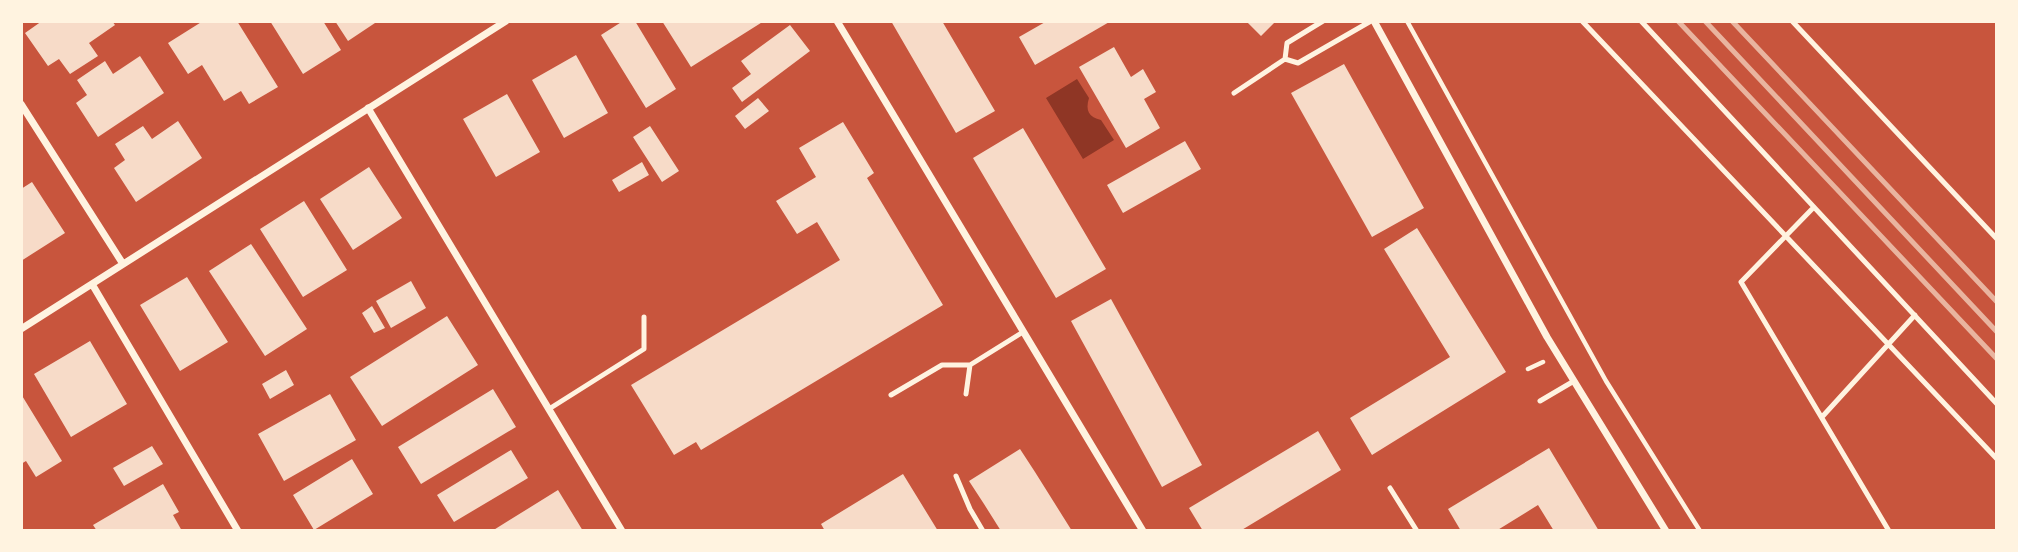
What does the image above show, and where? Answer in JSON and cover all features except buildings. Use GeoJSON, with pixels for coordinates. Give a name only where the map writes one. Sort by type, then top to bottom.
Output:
{"type":"FeatureCollection","features":[{"type":"Feature","properties":{"kind":"street"},"geometry":{"type":"LineString","coordinates":[[21,329],[506,21]]}},
{"type":"Feature","properties":{"kind":"street"},"geometry":{"type":"LineString","coordinates":[[837,21],[1143,531]]}},
{"type":"Feature","properties":{"kind":"street"},"geometry":{"type":"LineString","coordinates":[[1373,21],[1547,337],[1665,531]]}},
{"type":"Feature","properties":{"kind":"street"},"geometry":{"type":"LineString","coordinates":[[21,104],[123,264]]}},
{"type":"Feature","properties":{"kind":"street"},"geometry":{"type":"LineString","coordinates":[[368,108],[622,531]]}},
{"type":"Feature","properties":{"kind":"street"},"geometry":{"type":"LineString","coordinates":[[92,284],[238,531]]}},
{"type":"Feature","properties":{"kind":"lane"},"geometry":{"type":"LineString","coordinates":[[1234,93],[1285,59],[1287,43],[1323,21]]}},
{"type":"Feature","properties":{"kind":"lane"},"geometry":{"type":"LineString","coordinates":[[1285,59],[1298,63],[1373,21]]}},
{"type":"Feature","properties":{"kind":"lane"},"geometry":{"type":"LineString","coordinates":[[1582,21],[1997,459]]}},
{"type":"Feature","properties":{"kind":"lane"},"geometry":{"type":"LineString","coordinates":[[1641,21],[1997,404]]}},
{"type":"Feature","properties":{"kind":"lane"},"geometry":{"type":"LineString","coordinates":[[1792,21],[1997,239]]}},
{"type":"Feature","properties":{"kind":"lane"},"geometry":{"type":"LineString","coordinates":[[1814,207],[1741,282],[1889,531]]}},
{"type":"Feature","properties":{"kind":"lane"},"geometry":{"type":"LineString","coordinates":[[1822,417],[1915,315]]}},
{"type":"Feature","properties":{"kind":"lane"},"geometry":{"type":"LineString","coordinates":[[549,408],[644,349],[643,317]]}},
{"type":"Feature","properties":{"kind":"lane"},"geometry":{"type":"LineString","coordinates":[[891,395],[942,365],[970,365],[1023,331]]}},
{"type":"Feature","properties":{"kind":"lane"},"geometry":{"type":"LineString","coordinates":[[966,394],[970,365]]}},
{"type":"Feature","properties":{"kind":"lane"},"geometry":{"type":"LineString","coordinates":[[1540,401],[1574,381]]}},
{"type":"Feature","properties":{"kind":"lane"},"geometry":{"type":"LineString","coordinates":[[956,476],[983,531]]}},
{"type":"Feature","properties":{"kind":"lane"},"geometry":{"type":"LineString","coordinates":[[1390,488],[1417,531]]}},
{"type":"Feature","properties":{"kind":"path"},"geometry":{"type":"LineString","coordinates":[[1406,21],[1584,342],[1700,531]]}},
{"type":"Feature","properties":{"kind":"path"},"geometry":{"type":"LineString","coordinates":[[1576,346],[1584,342]]}},
{"type":"Feature","properties":{"kind":"path"},"geometry":{"type":"LineString","coordinates":[[1528,369],[1546,360]]}},
{"type":"Feature","properties":{"kind":"shaded area"},"geometry":{"type":"Polygon","coordinates":[[[1077,79],[1089,98],[1089,113],[1101,120],[1114,140],[1083,159],[1046,98],[1077,79]]]}},
{"type":"Feature","properties":{"kind":"railway"},"geometry":{"type":"LineString","coordinates":[[1678,21],[1997,359]]}},
{"type":"Feature","properties":{"kind":"railway"},"geometry":{"type":"LineString","coordinates":[[1705,21],[1997,332]]}},
{"type":"Feature","properties":{"kind":"railway"},"geometry":{"type":"LineString","coordinates":[[1732,21],[1997,302]]}}]}
